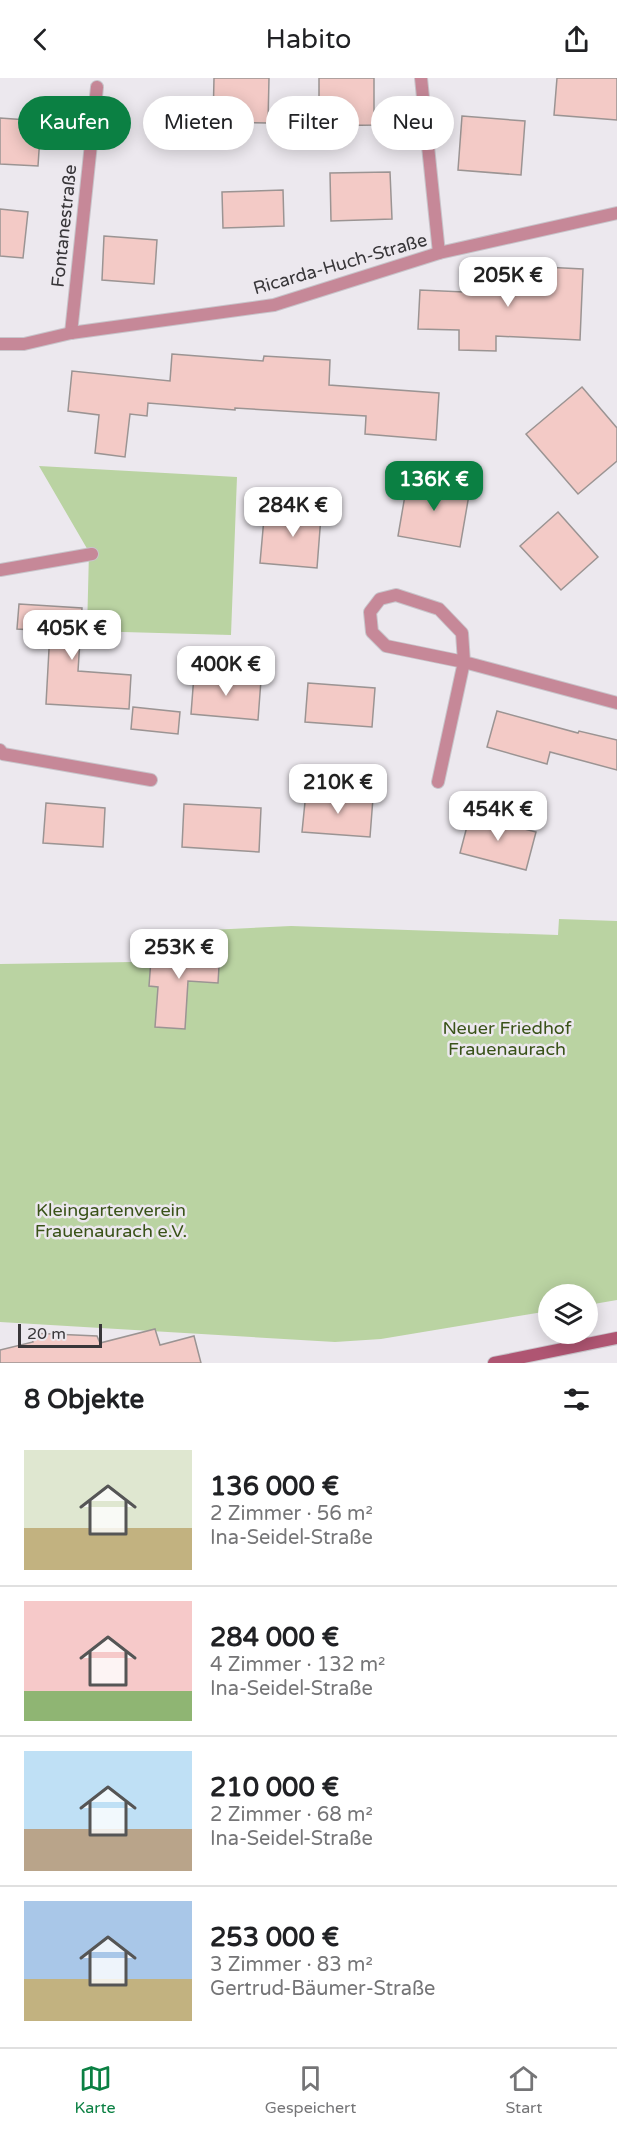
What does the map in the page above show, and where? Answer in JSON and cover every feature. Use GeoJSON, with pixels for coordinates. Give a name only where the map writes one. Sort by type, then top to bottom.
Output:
{"type":"FeatureCollection","features":[{"type":"Feature","properties":{"kind":"street"},"geometry":{"type":"LineString","coordinates":[[421,78],[439,254]]}},
{"type":"Feature","properties":{"kind":"street","name":"Fontanestraße"},"geometry":{"type":"LineString","coordinates":[[71,333],[96,87]]}},
{"type":"Feature","properties":{"kind":"street","name":"Ricarda-Huch-Straße"},"geometry":{"type":"LineString","coordinates":[[0,344],[24,344],[71,333],[274,305],[439,254],[617,213]]}},
{"type":"Feature","properties":{"kind":"street"},"geometry":{"type":"LineString","coordinates":[[0,570],[92,554]]}},
{"type":"Feature","properties":{"kind":"street"},"geometry":{"type":"LineString","coordinates":[[438,782],[464,662],[462,633],[439,609],[396,595],[380,599],[370,612],[372,632],[386,646],[464,662],[617,703]]}},
{"type":"Feature","properties":{"kind":"street"},"geometry":{"type":"LineString","coordinates":[[0,750],[3,754],[151,780]]}},
{"type":"Feature","properties":{"kind":"street"},"geometry":{"type":"LineString","coordinates":[[494,1363],[617,1338]]}},
{"type":"Feature","properties":{"kind":"green space"},"geometry":{"type":"Polygon","coordinates":[[[39,466],[237,477],[231,635],[87,631],[89,552],[39,466]]]}},
{"type":"Feature","properties":{"kind":"green space"},"geometry":{"type":"Polygon","coordinates":[[[559,919],[617,921],[617,1300],[598,1303],[598,1284],[538,1284],[538,1313],[381,1339],[335,1342],[0,1322],[0,964],[133,962],[148,933],[291,926],[558,935],[559,919]]]}},
{"type":"Feature","properties":{"kind":"building"},"geometry":{"type":"Polygon","coordinates":[[[214,78],[269,78],[266,123],[254,123],[254,96],[214,96],[214,78]]]}},
{"type":"Feature","properties":{"kind":"building"},"geometry":{"type":"Polygon","coordinates":[[[319,78],[374,78],[374,96],[371,96],[371,125],[359,125],[359,96],[319,96],[319,78]]]}},
{"type":"Feature","properties":{"kind":"building"},"geometry":{"type":"Polygon","coordinates":[[[557,78],[617,78],[617,120],[554,115],[557,78]]]}},
{"type":"Feature","properties":{"kind":"building"},"geometry":{"type":"Polygon","coordinates":[[[462,116],[525,121],[521,175],[458,170],[462,116]]]}},
{"type":"Feature","properties":{"kind":"building"},"geometry":{"type":"Polygon","coordinates":[[[0,118],[18,119],[18,150],[39,150],[38,166],[0,164],[0,118]]]}},
{"type":"Feature","properties":{"kind":"building"},"geometry":{"type":"Polygon","coordinates":[[[390,172],[392,219],[331,221],[330,173],[390,172]]]}},
{"type":"Feature","properties":{"kind":"building"},"geometry":{"type":"Polygon","coordinates":[[[283,190],[284,226],[223,228],[222,192],[283,190]]]}},
{"type":"Feature","properties":{"kind":"building"},"geometry":{"type":"Polygon","coordinates":[[[0,209],[28,212],[23,258],[0,256],[0,209]]]}},
{"type":"Feature","properties":{"kind":"building"},"geometry":{"type":"Polygon","coordinates":[[[104,236],[157,240],[154,284],[102,280],[104,236]]]}},
{"type":"Feature","properties":{"kind":"building"},"geometry":{"type":"Polygon","coordinates":[[[524,266],[583,269],[580,340],[496,336],[496,351],[459,350],[459,330],[418,329],[420,290],[464,292],[465,278],[523,280],[524,266]]]}},
{"type":"Feature","properties":{"kind":"building"},"geometry":{"type":"Polygon","coordinates":[[[172,354],[263,361],[264,356],[330,360],[329,385],[439,393],[436,440],[365,434],[366,416],[235,408],[235,410],[148,403],[147,416],[130,414],[125,457],[95,453],[99,415],[68,411],[72,371],[170,381],[172,354]]]}},
{"type":"Feature","properties":{"kind":"building"},"geometry":{"type":"Polygon","coordinates":[[[582,387],[617,428],[617,461],[578,494],[526,434],[582,387]]]}},
{"type":"Feature","properties":{"kind":"building"},"geometry":{"type":"Polygon","coordinates":[[[408,478],[470,489],[460,547],[398,536],[408,478]]]}},
{"type":"Feature","properties":{"kind":"building"},"geometry":{"type":"Polygon","coordinates":[[[300,501],[322,503],[317,568],[260,563],[264,518],[298,521],[300,501]]]}},
{"type":"Feature","properties":{"kind":"building"},"geometry":{"type":"Polygon","coordinates":[[[558,512],[598,557],[561,590],[520,546],[558,512]]]}},
{"type":"Feature","properties":{"kind":"building"},"geometry":{"type":"Polygon","coordinates":[[[19,604],[82,608],[78,671],[131,675],[129,709],[46,704],[50,631],[17,629],[19,604]]]}},
{"type":"Feature","properties":{"kind":"building"},"geometry":{"type":"Polygon","coordinates":[[[194,675],[261,680],[258,720],[191,714],[194,675]]]}},
{"type":"Feature","properties":{"kind":"building"},"geometry":{"type":"Polygon","coordinates":[[[308,683],[375,688],[372,727],[305,722],[308,683]]]}},
{"type":"Feature","properties":{"kind":"building"},"geometry":{"type":"Polygon","coordinates":[[[133,707],[180,712],[178,734],[131,729],[133,707]]]}},
{"type":"Feature","properties":{"kind":"building"},"geometry":{"type":"Polygon","coordinates":[[[497,711],[578,733],[579,731],[617,740],[617,770],[550,752],[547,764],[487,747],[497,711]]]}},
{"type":"Feature","properties":{"kind":"building"},"geometry":{"type":"Polygon","coordinates":[[[306,792],[373,798],[370,837],[302,832],[306,792]]]}},
{"type":"Feature","properties":{"kind":"building"},"geometry":{"type":"Polygon","coordinates":[[[46,803],[105,808],[103,847],[43,843],[46,803]]]}},
{"type":"Feature","properties":{"kind":"building"},"geometry":{"type":"Polygon","coordinates":[[[184,804],[261,808],[259,852],[182,847],[184,804]]]}},
{"type":"Feature","properties":{"kind":"building"},"geometry":{"type":"Polygon","coordinates":[[[470,815],[536,832],[526,870],[460,853],[470,815]]]}},
{"type":"Feature","properties":{"kind":"building"},"geometry":{"type":"Polygon","coordinates":[[[152,946],[220,950],[218,983],[188,981],[185,1029],[155,1027],[158,987],[149,986],[152,946]]]}},
{"type":"Feature","properties":{"kind":"building"},"geometry":{"type":"Polygon","coordinates":[[[155,1329],[160,1345],[194,1336],[201,1363],[0,1363],[0,1350],[33,1342],[31,1333],[97,1336],[100,1343],[155,1329]]]}},
{"type":"Feature","properties":{"kind":"park label","name":"Neuer Friedhof Frauenaurach"},"geometry":{"type":"Point","coordinates":[507,1038]}},
{"type":"Feature","properties":{"kind":"park label","name":"Kleingartenverein Frauenaurach e.V."},"geometry":{"type":"Point","coordinates":[111,1220]}}]}
